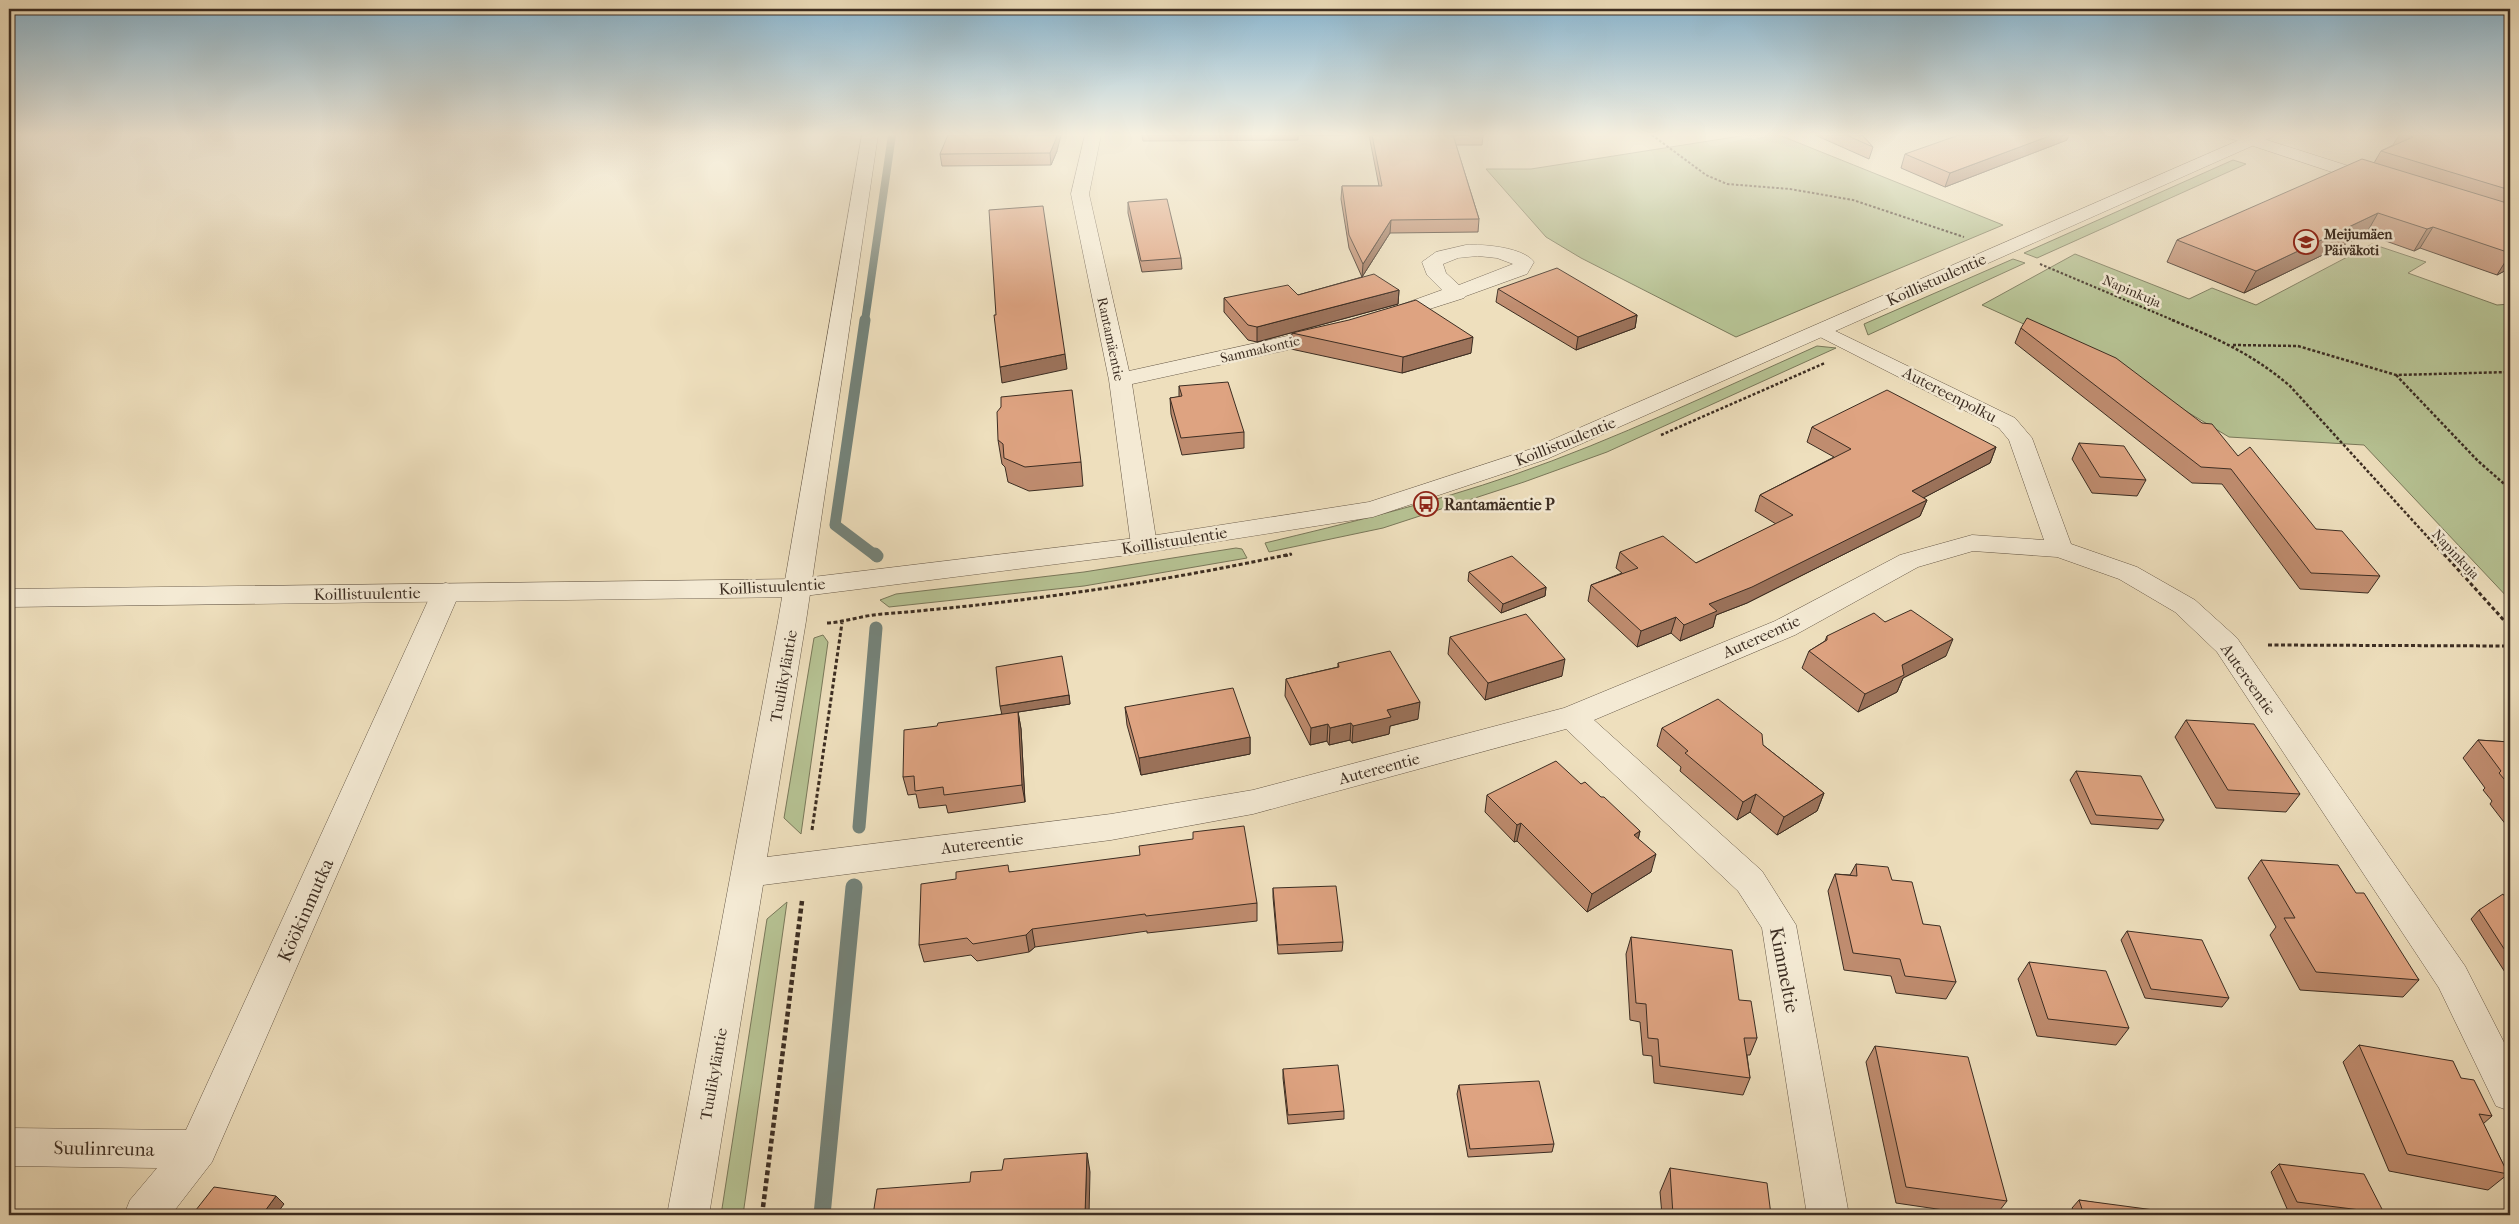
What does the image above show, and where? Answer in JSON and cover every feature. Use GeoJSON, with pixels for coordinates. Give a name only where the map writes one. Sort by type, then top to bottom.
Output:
{"type":"FeatureCollection","features":[{"type":"Feature","properties":{"kind":"street","name":"Tuulikyläntie"},"geometry":{"type":"LineString","coordinates":[[688,1215],[748,873],[861,192]]}},
{"type":"Feature","properties":{"kind":"street","name":"Rantamäentie"},"geometry":{"type":"LineString","coordinates":[[1080,192],[1120,380],[1144,545]]}},
{"type":"Feature","properties":{"kind":"street","name":"Koillistuulentie"},"geometry":{"type":"LineString","coordinates":[[9,598],[796,588],[1144,545],[1373,509],[1539,454],[1823,330],[2127,192]]}},
{"type":"Feature","properties":{"kind":"street"},"geometry":{"type":"LineString","coordinates":[[1374,321],[1457,294]]}},
{"type":"Feature","properties":{"kind":"street","name":"Sammakontie"},"geometry":{"type":"LineString","coordinates":[[1120,380],[1282,345],[1346,328]]}},
{"type":"Feature","properties":{"kind":"street","name":"Autereenpolku"},"geometry":{"type":"LineString","coordinates":[[1823,330],[2007,423],[2020,438],[2060,549]]}},
{"type":"Feature","properties":{"kind":"street","name":"Autereentie"},"geometry":{"type":"LineString","coordinates":[[748,873],[1111,827],[1253,802],[1572,717],[1785,628],[1909,561],[1972,543],[2060,549],[2128,573],[2185,606],[2227,645],[2452,977],[2510,1093]]}},
{"type":"Feature","properties":{"kind":"street","name":"Köökinmutka"},"geometry":{"type":"LineString","coordinates":[[144,1215],[198,1149],[446,592]]}},
{"type":"Feature","properties":{"kind":"street","name":"Kimmeltie"},"geometry":{"type":"LineString","coordinates":[[1572,717],[1750,880],[1779,925],[1828,1215]]}},
{"type":"Feature","properties":{"kind":"street","name":"Suulinreuna"},"geometry":{"type":"LineString","coordinates":[[9,1147],[198,1149]]}},
{"type":"Feature","properties":{"kind":"path","name":"Napinkuja"},"geometry":{"type":"LineString","coordinates":[[1808,192],[1853,200],[2000,250],[2086,282],[2232,345],[2264,364],[2290,386],[2510,627]]}},
{"type":"Feature","properties":{"kind":"path"},"geometry":{"type":"LineString","coordinates":[[2232,345],[2298,346],[2396,375],[2510,372]]}},
{"type":"Feature","properties":{"kind":"path"},"geometry":{"type":"LineString","coordinates":[[2396,375],[2478,461],[2510,489]]}},
{"type":"Feature","properties":{"kind":"path"},"geometry":{"type":"LineString","coordinates":[[762,1215],[806,866],[842,623]]}},
{"type":"Feature","properties":{"kind":"path"},"geometry":{"type":"LineString","coordinates":[[2227,645],[2510,646]]}},
{"type":"Feature","properties":{"kind":"green space"},"geometry":{"type":"Polygon","coordinates":[[[1506,192],[1921,192],[2003,225],[1736,337],[1581,258],[1546,237],[1506,192]]]}},
{"type":"Feature","properties":{"kind":"green space"},"geometry":{"type":"Polygon","coordinates":[[[2161,192],[2183,192],[2037,258],[2024,253],[2161,192]]]}},
{"type":"Feature","properties":{"kind":"green space"},"geometry":{"type":"Polygon","coordinates":[[[2372,244],[2426,262],[2408,273],[2497,305],[2510,304],[2510,600],[2364,445],[2229,437],[2094,356],[1982,305],[2075,254],[2189,299],[2212,288],[2256,305],[2372,244]]]}},
{"type":"Feature","properties":{"kind":"green space"},"geometry":{"type":"Polygon","coordinates":[[[2013,259],[2025,263],[1868,335],[1864,324],[2013,259]]]}},
{"type":"Feature","properties":{"kind":"green space"},"geometry":{"type":"Polygon","coordinates":[[[1817,346],[1836,348],[1607,452],[1524,482],[1383,528],[1269,552],[1265,543],[1421,504],[1513,475],[1628,430],[1817,346]]]}},
{"type":"Feature","properties":{"kind":"green space"},"geometry":{"type":"Polygon","coordinates":[[[1236,548],[1242,549],[1247,558],[1084,586],[889,607],[880,600],[896,594],[1084,572],[1236,548]]]}},
{"type":"Feature","properties":{"kind":"green space"},"geometry":{"type":"Polygon","coordinates":[[[823,635],[828,642],[801,834],[784,818],[814,638],[823,635]]]}},
{"type":"Feature","properties":{"kind":"green space"},"geometry":{"type":"Polygon","coordinates":[[[787,902],[743,1215],[721,1215],[767,919],[787,902]]]}},
{"type":"Feature","properties":{"kind":"building"},"geometry":{"type":"Polygon","coordinates":[[[1343,192],[1471,192],[1479,219],[1391,220],[1363,264],[1349,235],[1343,192]]]}},
{"type":"Feature","properties":{"kind":"building"},"geometry":{"type":"Polygon","coordinates":[[[2286,192],[2471,192],[2510,204],[2510,253],[2433,227],[2427,229],[2378,213],[2256,271],[2177,240],[2286,192]]]}},
{"type":"Feature","properties":{"kind":"building"},"geometry":{"type":"Polygon","coordinates":[[[1167,199],[1181,258],[1141,261],[1128,202],[1167,199]]]}},
{"type":"Feature","properties":{"kind":"building"},"geometry":{"type":"Polygon","coordinates":[[[1043,206],[1065,354],[1000,367],[994,315],[996,315],[989,210],[1043,206]]]}},
{"type":"Feature","properties":{"kind":"building"},"geometry":{"type":"Polygon","coordinates":[[[1557,268],[1637,315],[1578,337],[1498,289],[1557,268]]]}},
{"type":"Feature","properties":{"kind":"building"},"geometry":{"type":"Polygon","coordinates":[[[1374,274],[1399,290],[1257,327],[1248,325],[1224,298],[1288,285],[1298,295],[1374,274]]]}},
{"type":"Feature","properties":{"kind":"building"},"geometry":{"type":"Polygon","coordinates":[[[1416,300],[1473,337],[1403,357],[1292,333],[1349,320],[1416,300]]]}},
{"type":"Feature","properties":{"kind":"building"},"geometry":{"type":"Polygon","coordinates":[[[2027,318],[2116,358],[2202,423],[2212,424],[2238,456],[2250,447],[2316,529],[2342,531],[2380,576],[2311,573],[2231,469],[2201,467],[2021,328],[2027,318]]]}},
{"type":"Feature","properties":{"kind":"building"},"geometry":{"type":"Polygon","coordinates":[[[1228,382],[1244,432],[1181,438],[1170,398],[1182,396],[1179,386],[1228,382]]]}},
{"type":"Feature","properties":{"kind":"building"},"geometry":{"type":"Polygon","coordinates":[[[1072,390],[1081,462],[1025,467],[1004,458],[1003,444],[998,440],[997,412],[1001,407],[1001,397],[1072,390]]]}},
{"type":"Feature","properties":{"kind":"building"},"geometry":{"type":"Polygon","coordinates":[[[1887,390],[1996,447],[1912,491],[1927,500],[1752,587],[1709,604],[1717,611],[1684,625],[1676,617],[1641,631],[1591,585],[1638,568],[1620,552],[1663,536],[1696,563],[1793,515],[1760,495],[1851,449],[1812,427],[1887,390]]]}},
{"type":"Feature","properties":{"kind":"building"},"geometry":{"type":"Polygon","coordinates":[[[2079,443],[2124,446],[2146,480],[2100,477],[2079,443]]]}},
{"type":"Feature","properties":{"kind":"building"},"geometry":{"type":"Polygon","coordinates":[[[1512,556],[1546,587],[1503,604],[1469,572],[1512,556]]]}},
{"type":"Feature","properties":{"kind":"building"},"geometry":{"type":"Polygon","coordinates":[[[1911,610],[1953,639],[1902,665],[1904,675],[1865,694],[1809,651],[1827,640],[1827,636],[1874,613],[1885,622],[1911,610]]]}},
{"type":"Feature","properties":{"kind":"building"},"geometry":{"type":"Polygon","coordinates":[[[1526,614],[1565,659],[1488,683],[1450,637],[1526,614]]]}},
{"type":"Feature","properties":{"kind":"building"},"geometry":{"type":"Polygon","coordinates":[[[1390,651],[1420,702],[1387,710],[1391,717],[1353,726],[1351,723],[1330,728],[1328,724],[1311,728],[1286,679],[1339,667],[1338,663],[1390,651]]]}},
{"type":"Feature","properties":{"kind":"building"},"geometry":{"type":"Polygon","coordinates":[[[1062,656],[1069,695],[1000,706],[996,667],[1062,656]]]}},
{"type":"Feature","properties":{"kind":"building"},"geometry":{"type":"Polygon","coordinates":[[[1233,688],[1250,737],[1139,758],[1125,707],[1233,688]]]}},
{"type":"Feature","properties":{"kind":"building"},"geometry":{"type":"Polygon","coordinates":[[[1718,699],[1762,734],[1763,745],[1824,793],[1784,817],[1756,794],[1743,802],[1685,753],[1688,751],[1662,728],[1718,699]]]}},
{"type":"Feature","properties":{"kind":"building"},"geometry":{"type":"Polygon","coordinates":[[[1018,712],[1022,785],[944,795],[943,787],[915,791],[914,776],[903,777],[904,730],[937,726],[938,723],[1018,712]]]}},
{"type":"Feature","properties":{"kind":"building"},"geometry":{"type":"Polygon","coordinates":[[[2186,720],[2254,724],[2300,794],[2228,790],[2186,720]]]}},
{"type":"Feature","properties":{"kind":"building"},"geometry":{"type":"Polygon","coordinates":[[[2478,740],[2510,742],[2510,793],[2505,787],[2509,785],[2499,773],[2501,771],[2478,740]]]}},
{"type":"Feature","properties":{"kind":"building"},"geometry":{"type":"Polygon","coordinates":[[[1556,761],[1581,784],[1585,782],[1601,797],[1604,797],[1640,831],[1634,835],[1656,854],[1592,894],[1521,823],[1517,825],[1487,795],[1556,761]]]}},
{"type":"Feature","properties":{"kind":"building"},"geometry":{"type":"Polygon","coordinates":[[[2076,771],[2141,776],[2164,820],[2096,815],[2076,771]]]}},
{"type":"Feature","properties":{"kind":"building"},"geometry":{"type":"Polygon","coordinates":[[[1244,826],[1257,903],[1146,916],[1145,914],[1032,929],[1026,935],[973,944],[967,938],[919,945],[921,884],[956,879],[956,872],[1008,865],[1009,872],[1140,855],[1139,846],[1193,839],[1193,832],[1244,826]]]}},
{"type":"Feature","properties":{"kind":"building"},"geometry":{"type":"Polygon","coordinates":[[[2261,860],[2338,865],[2356,893],[2364,893],[2419,980],[2316,972],[2284,918],[2295,918],[2261,860]]]}},
{"type":"Feature","properties":{"kind":"building"},"geometry":{"type":"Polygon","coordinates":[[[1856,864],[1888,867],[1892,880],[1912,882],[1923,924],[1940,926],[1956,982],[1905,976],[1900,959],[1853,953],[1835,874],[1857,876],[1856,864]]]}},
{"type":"Feature","properties":{"kind":"building"},"geometry":{"type":"Polygon","coordinates":[[[1336,886],[1343,942],[1278,945],[1273,888],[1336,886]]]}},
{"type":"Feature","properties":{"kind":"building"},"geometry":{"type":"Polygon","coordinates":[[[2503,894],[2510,904],[2510,958],[2479,910],[2503,894]]]}},
{"type":"Feature","properties":{"kind":"building"},"geometry":{"type":"Polygon","coordinates":[[[2127,931],[2202,940],[2229,998],[2151,989],[2127,931]]]}},
{"type":"Feature","properties":{"kind":"building"},"geometry":{"type":"Polygon","coordinates":[[[1631,937],[1732,950],[1739,1000],[1751,1001],[1757,1038],[1744,1038],[1750,1078],[1660,1066],[1658,1039],[1648,1038],[1646,1004],[1636,1003],[1631,937]]]}},
{"type":"Feature","properties":{"kind":"building"},"geometry":{"type":"Polygon","coordinates":[[[2029,962],[2106,971],[2129,1028],[2048,1019],[2029,962]]]}},
{"type":"Feature","properties":{"kind":"building"},"geometry":{"type":"Polygon","coordinates":[[[2359,1045],[2453,1061],[2461,1078],[2474,1080],[2492,1116],[2479,1114],[2508,1174],[2407,1154],[2359,1045]]]}},
{"type":"Feature","properties":{"kind":"building"},"geometry":{"type":"Polygon","coordinates":[[[1875,1046],[1968,1057],[2007,1201],[1906,1187],[1875,1046]]]}},
{"type":"Feature","properties":{"kind":"building"},"geometry":{"type":"Polygon","coordinates":[[[1338,1065],[1344,1111],[1288,1115],[1283,1069],[1338,1065]]]}},
{"type":"Feature","properties":{"kind":"building"},"geometry":{"type":"Polygon","coordinates":[[[1539,1081],[1554,1144],[1470,1149],[1459,1085],[1539,1081]]]}},
{"type":"Feature","properties":{"kind":"building"},"geometry":{"type":"Polygon","coordinates":[[[1087,1153],[1085,1215],[873,1215],[877,1189],[970,1182],[971,1172],[1002,1170],[1004,1159],[1087,1153]]]}},
{"type":"Feature","properties":{"kind":"building"},"geometry":{"type":"Polygon","coordinates":[[[2279,1164],[2364,1174],[2384,1213],[2297,1202],[2279,1164]]]}},
{"type":"Feature","properties":{"kind":"building"},"geometry":{"type":"Polygon","coordinates":[[[1670,1168],[1767,1183],[1771,1215],[1673,1215],[1670,1168]]]}},
{"type":"Feature","properties":{"kind":"building"},"geometry":{"type":"Polygon","coordinates":[[[214,1187],[276,1196],[262,1215],[192,1215],[214,1187]]]}},
{"type":"Feature","properties":{"kind":"building"},"geometry":{"type":"Polygon","coordinates":[[[2079,1200],[2169,1212],[2170,1215],[2084,1215],[2079,1200]]]}},
{"type":"Feature","properties":{"kind":"waterway"},"geometry":{"type":"LineString","coordinates":[[865,321],[884,192]]}},
{"type":"Feature","properties":{"kind":"waterway"},"geometry":{"type":"LineString","coordinates":[[865,320],[835,525],[876,556]]}},
{"type":"Feature","properties":{"kind":"waterway"},"geometry":{"type":"LineString","coordinates":[[859,827],[876,628]]}},
{"type":"Feature","properties":{"kind":"waterway"},"geometry":{"type":"LineString","coordinates":[[822,1215],[854,887]]}},
{"type":"Feature","properties":{"kind":"place","name":"Meijumäen Päiväkoti"},"geometry":{"type":"Point","coordinates":[2306,242]}},
{"type":"Feature","properties":{"kind":"place","name":"Rantamäentie P"},"geometry":{"type":"Point","coordinates":[1426,504]}}]}
